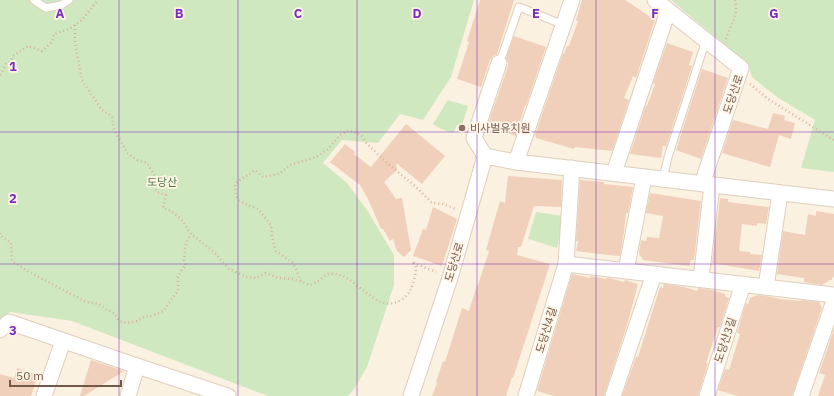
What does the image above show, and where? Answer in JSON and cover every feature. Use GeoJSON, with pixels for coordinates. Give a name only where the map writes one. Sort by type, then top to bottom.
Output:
{"type":"FeatureCollection","features":[{"type":"Feature","properties":{"kind":"street"},"geometry":{"type":"LineString","coordinates":[[516,162],[572,0]]}},
{"type":"Feature","properties":{"kind":"street","name":"도당산로"},"geometry":{"type":"LineString","coordinates":[[655,0],[741,68],[707,184],[701,279]]}},
{"type":"Feature","properties":{"kind":"street"},"geometry":{"type":"LineString","coordinates":[[614,173],[668,11]]}},
{"type":"Feature","properties":{"kind":"street"},"geometry":{"type":"LineString","coordinates":[[501,59],[474,138],[485,156],[516,162],[834,199]]}},
{"type":"Feature","properties":{"kind":"street","name":"도당산로"},"geometry":{"type":"LineString","coordinates":[[411,396],[450,278],[485,156]]}},
{"type":"Feature","properties":{"kind":"street"},"geometry":{"type":"LineString","coordinates":[[572,168],[566,264],[834,294]]}},
{"type":"Feature","properties":{"kind":"street"},"geometry":{"type":"LineString","coordinates":[[626,271],[644,177]]}},
{"type":"Feature","properties":{"kind":"street"},"geometry":{"type":"LineString","coordinates":[[766,287],[780,193]]}},
{"type":"Feature","properties":{"kind":"street","name":"도당산4길"},"geometry":{"type":"LineString","coordinates":[[526,396],[566,264]]}},
{"type":"Feature","properties":{"kind":"street"},"geometry":{"type":"LineString","coordinates":[[613,396],[654,274]]}},
{"type":"Feature","properties":{"kind":"street","name":"도당산3길"},"geometry":{"type":"LineString","coordinates":[[707,396],[744,284]]}},
{"type":"Feature","properties":{"kind":"street"},"geometry":{"type":"LineString","coordinates":[[801,396],[834,301]]}},
{"type":"Feature","properties":{"kind":"street"},"geometry":{"type":"LineString","coordinates":[[0,330],[9,322],[228,396]]}},
{"type":"Feature","properties":{"kind":"street"},"geometry":{"type":"LineString","coordinates":[[44,396],[62,340]]}},
{"type":"Feature","properties":{"kind":"street"},"geometry":{"type":"LineString","coordinates":[[128,396],[137,366]]}},
{"type":"Feature","properties":{"kind":"lane"},"geometry":{"type":"LineString","coordinates":[[34,0],[46,8],[69,0]]}},
{"type":"Feature","properties":{"kind":"lane"},"geometry":{"type":"LineString","coordinates":[[501,59],[519,7],[564,25]]}},
{"type":"Feature","properties":{"kind":"lane"},"geometry":{"type":"LineString","coordinates":[[664,179],[668,157],[706,40]]}},
{"type":"Feature","properties":{"kind":"path"},"geometry":{"type":"LineString","coordinates":[[0,74],[6,64],[11,61],[13,56],[28,46],[42,51],[52,42],[54,34],[69,29],[82,20],[98,0]]}},
{"type":"Feature","properties":{"kind":"path"},"geometry":{"type":"LineString","coordinates":[[723,54],[723,47],[737,8],[735,0]]}},
{"type":"Feature","properties":{"kind":"path"},"geometry":{"type":"LineString","coordinates":[[75,25],[75,42],[82,80],[102,110],[112,116],[114,129],[127,153],[137,160],[147,163],[155,176],[153,184],[157,192],[166,195],[163,208],[171,211],[181,219],[191,234],[215,253],[229,269],[247,277],[257,278],[265,273],[279,278],[292,278],[310,285],[328,274],[336,274],[347,279],[371,297],[386,304],[402,300],[410,293],[416,270],[414,263],[450,278]]}},
{"type":"Feature","properties":{"kind":"path"},"geometry":{"type":"LineString","coordinates":[[739,75],[768,99],[834,140]]}},
{"type":"Feature","properties":{"kind":"path"},"geometry":{"type":"LineString","coordinates":[[302,282],[293,263],[276,250],[272,238],[271,225],[258,209],[238,200],[235,184],[255,170],[263,177],[279,174],[290,165],[316,157],[327,150],[340,135],[349,130],[361,135],[367,144],[432,203],[443,204],[468,214]]}},
{"type":"Feature","properties":{"kind":"path"},"geometry":{"type":"LineString","coordinates":[[0,233],[0,235],[11,243],[12,261],[29,272],[86,302],[99,304],[114,313],[119,321],[127,323],[138,321],[145,316],[151,316],[164,311],[178,292],[178,277],[186,265],[184,260],[186,243],[191,234]]}},
{"type":"Feature","properties":{"kind":"green space","name":"도당산"},"geometry":{"type":"Polygon","coordinates":[[[0,0],[474,0],[451,77],[423,120],[400,114],[378,143],[342,140],[323,163],[347,183],[367,210],[394,255],[394,285],[367,367],[348,396],[268,396],[72,321],[10,312],[0,319],[0,0]]]}},
{"type":"Feature","properties":{"kind":"green space"},"geometry":{"type":"Polygon","coordinates":[[[671,0],[834,0],[834,172],[801,168],[815,120],[777,97],[752,77],[748,64],[671,0]]]}},
{"type":"Feature","properties":{"kind":"green space"},"geometry":{"type":"Polygon","coordinates":[[[448,100],[468,106],[462,125],[458,124],[453,133],[441,129],[433,124],[448,100]]]}},
{"type":"Feature","properties":{"kind":"green space"},"geometry":{"type":"Polygon","coordinates":[[[536,212],[563,216],[557,248],[528,239],[536,212]]]}},
{"type":"Feature","properties":{"kind":"building"},"geometry":{"type":"Polygon","coordinates":[[[480,0],[514,0],[497,54],[490,60],[481,87],[457,79],[480,0]]]}},
{"type":"Feature","properties":{"kind":"building"},"geometry":{"type":"Polygon","coordinates":[[[582,0],[625,0],[655,20],[636,78],[633,76],[624,98],[629,100],[612,151],[575,147],[574,149],[536,138],[535,135],[563,53],[564,54],[567,46],[569,46],[578,21],[576,20],[582,0]]]}},
{"type":"Feature","properties":{"kind":"building"},"geometry":{"type":"Polygon","coordinates":[[[514,36],[546,47],[526,106],[525,105],[516,136],[487,127],[508,66],[506,58],[514,36]]]}},
{"type":"Feature","properties":{"kind":"building"},"geometry":{"type":"Polygon","coordinates":[[[667,43],[693,52],[689,65],[692,66],[666,147],[663,145],[661,158],[630,154],[646,105],[647,106],[655,84],[653,83],[667,43]]]}},
{"type":"Feature","properties":{"kind":"building"},"geometry":{"type":"Polygon","coordinates":[[[702,69],[728,78],[701,159],[676,150],[702,69]]]}},
{"type":"Feature","properties":{"kind":"building"},"geometry":{"type":"Polygon","coordinates":[[[773,113],[785,116],[784,120],[795,123],[791,139],[779,135],[770,167],[722,153],[733,120],[768,129],[773,113]]]}},
{"type":"Feature","properties":{"kind":"building"},"geometry":{"type":"Polygon","coordinates":[[[406,124],[445,156],[422,184],[396,163],[397,170],[384,182],[396,199],[402,198],[411,250],[404,257],[397,251],[393,239],[390,241],[383,229],[381,229],[369,201],[360,185],[330,162],[345,144],[355,152],[354,154],[371,167],[406,124]]]}},
{"type":"Feature","properties":{"kind":"building"},"geometry":{"type":"Polygon","coordinates":[[[508,176],[562,180],[561,207],[534,206],[521,247],[518,247],[517,255],[550,264],[513,378],[512,377],[506,396],[432,396],[443,361],[445,362],[462,308],[469,311],[478,285],[489,251],[486,250],[500,201],[505,203],[508,176]]]}},
{"type":"Feature","properties":{"kind":"building"},"geometry":{"type":"Polygon","coordinates":[[[580,180],[633,187],[628,213],[626,213],[620,256],[576,251],[578,241],[576,241],[580,180]]]}},
{"type":"Feature","properties":{"kind":"building"},"geometry":{"type":"Polygon","coordinates":[[[650,193],[701,201],[694,260],[691,260],[689,266],[643,260],[639,253],[641,240],[646,241],[647,237],[659,238],[663,216],[646,213],[650,193]]]}},
{"type":"Feature","properties":{"kind":"building"},"geometry":{"type":"Polygon","coordinates":[[[720,198],[728,199],[728,202],[769,207],[766,224],[757,223],[757,226],[742,224],[739,251],[762,255],[759,271],[712,263],[720,198]]]}},
{"type":"Feature","properties":{"kind":"building"},"geometry":{"type":"Polygon","coordinates":[[[433,207],[457,219],[442,266],[413,256],[423,229],[426,230],[433,207]]]}},
{"type":"Feature","properties":{"kind":"building"},"geometry":{"type":"Polygon","coordinates":[[[816,211],[834,214],[834,277],[832,280],[822,285],[804,282],[804,278],[777,274],[783,231],[805,235],[808,214],[816,216],[816,211]]]}},
{"type":"Feature","properties":{"kind":"building"},"geometry":{"type":"Polygon","coordinates":[[[572,274],[591,278],[590,276],[606,279],[609,278],[624,282],[625,280],[638,284],[627,325],[604,396],[554,396],[537,391],[572,274]]]}},
{"type":"Feature","properties":{"kind":"building"},"geometry":{"type":"Polygon","coordinates":[[[664,284],[684,287],[697,291],[698,288],[712,290],[725,294],[725,296],[729,298],[706,363],[708,363],[698,396],[622,396],[636,357],[638,357],[660,287],[663,288],[664,284]]]}},
{"type":"Feature","properties":{"kind":"building"},"geometry":{"type":"Polygon","coordinates":[[[758,295],[780,299],[819,302],[822,308],[792,396],[737,396],[718,390],[725,369],[729,370],[740,334],[737,333],[746,303],[748,304],[750,298],[758,295]]]}},
{"type":"Feature","properties":{"kind":"building"},"geometry":{"type":"Polygon","coordinates":[[[834,329],[834,396],[818,396],[825,375],[819,373],[834,329]]]}},
{"type":"Feature","properties":{"kind":"building"},"geometry":{"type":"Polygon","coordinates":[[[91,360],[124,371],[84,396],[80,396],[91,360]]]}},
{"type":"Feature","properties":{"kind":"building"},"geometry":{"type":"Polygon","coordinates":[[[17,368],[38,375],[31,396],[0,396],[0,374],[14,378],[17,368]]]}},
{"type":"Feature","properties":{"kind":"place","name":"비사벌유치원"},"geometry":{"type":"Point","coordinates":[462,128]}}]}
